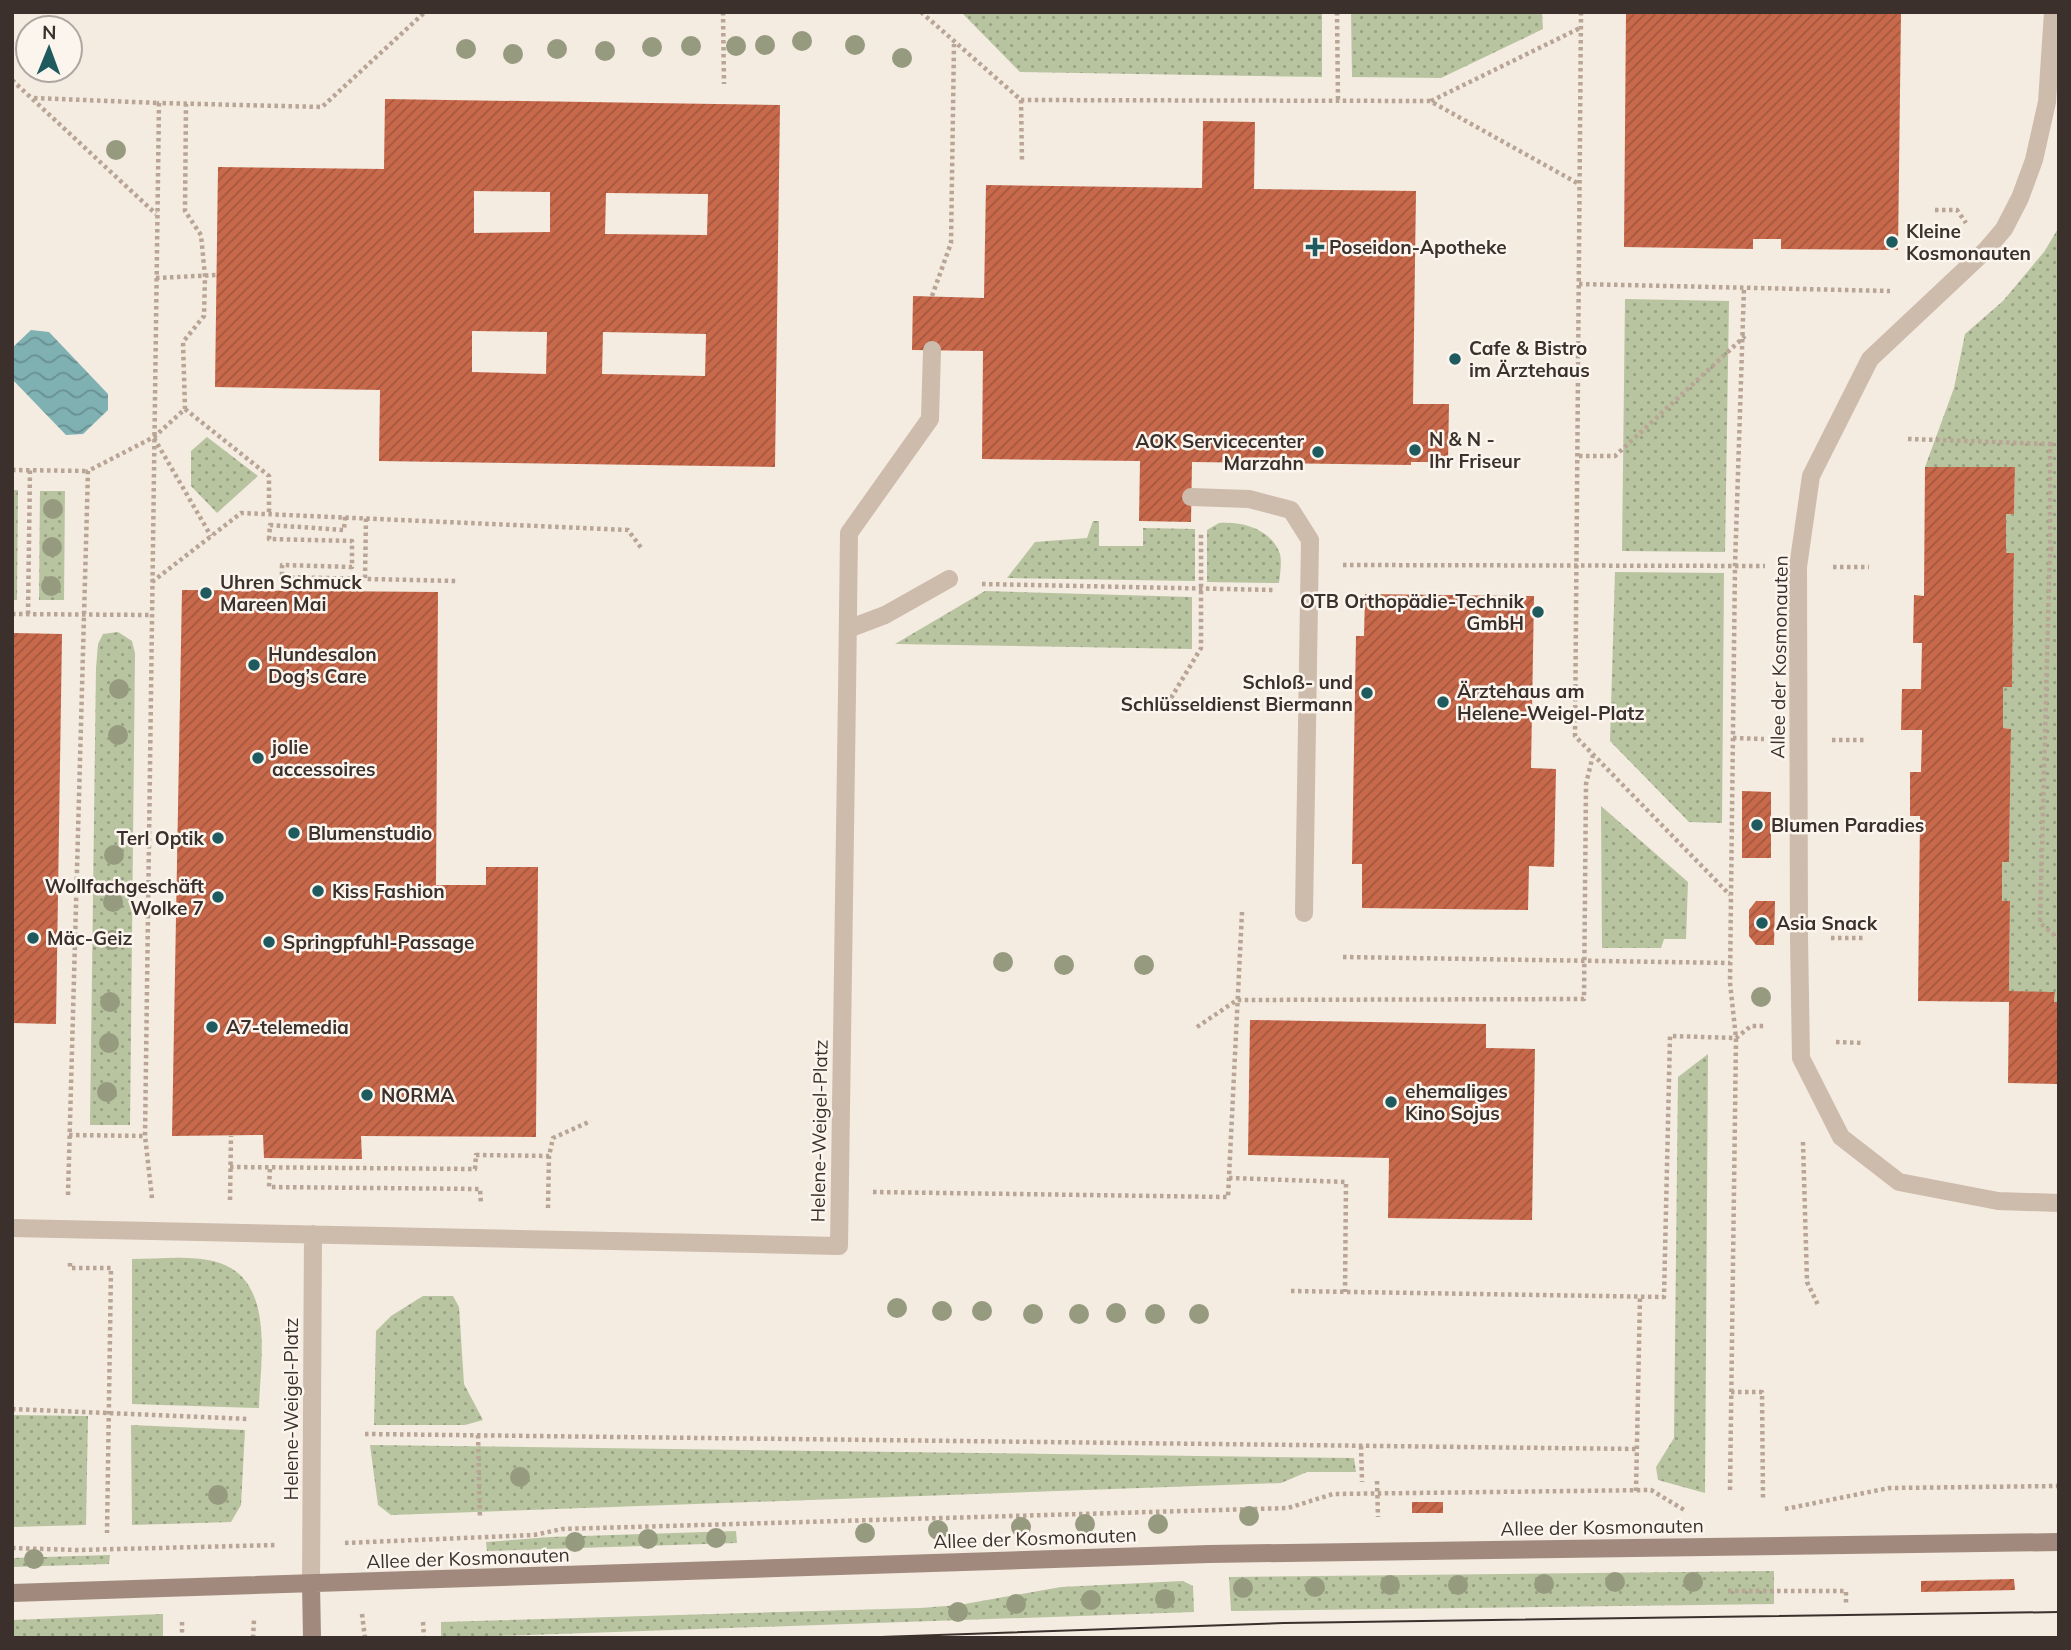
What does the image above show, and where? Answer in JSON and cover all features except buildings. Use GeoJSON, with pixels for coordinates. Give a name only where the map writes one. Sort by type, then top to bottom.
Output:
{"type":"FeatureCollection","features":[{"type":"Feature","properties":{"kind":"main road","name":"Allee der Kosmonauten"},"geometry":{"type":"LineString","coordinates":[[12,1593],[1209,1554],[2059,1542]]}},
{"type":"Feature","properties":{"kind":"main road"},"geometry":{"type":"LineString","coordinates":[[311,1584],[312,1638]]}},
{"type":"Feature","properties":{"kind":"street","name":"Allee der Kosmonauten"},"geometry":{"type":"LineString","coordinates":[[2053,12],[2047,102],[2021,198],[2004,229],[1986,250],[1870,359],[1811,476],[1798,568],[1801,1058],[1841,1137],[1899,1182],[1998,1202],[2059,1203]]}},
{"type":"Feature","properties":{"kind":"street","name":"Helene-Weigel-Platz"},"geometry":{"type":"LineString","coordinates":[[12,1228],[839,1246],[849,533],[930,419],[932,350]]}},
{"type":"Feature","properties":{"kind":"street"},"geometry":{"type":"LineString","coordinates":[[1191,497],[1249,499],[1291,510],[1310,540],[1304,914]]}},
{"type":"Feature","properties":{"kind":"street"},"geometry":{"type":"LineString","coordinates":[[848,629],[885,615],[946,581]]}},
{"type":"Feature","properties":{"kind":"street","name":"Helene-Weigel-Platz"},"geometry":{"type":"LineString","coordinates":[[311,1584],[313,1234]]}},
{"type":"Feature","properties":{"kind":"path"},"geometry":{"type":"LineString","coordinates":[[32,98],[322,107],[425,12]]}},
{"type":"Feature","properties":{"kind":"path"},"geometry":{"type":"LineString","coordinates":[[723,12],[724,84]]}},
{"type":"Feature","properties":{"kind":"path"},"geometry":{"type":"LineString","coordinates":[[921,12],[1021,100],[1430,101],[1580,28]]}},
{"type":"Feature","properties":{"kind":"path"},"geometry":{"type":"LineString","coordinates":[[1337,12],[1338,101]]}},
{"type":"Feature","properties":{"kind":"path"},"geometry":{"type":"LineString","coordinates":[[1581,12],[1575,736],[1731,896]]}},
{"type":"Feature","properties":{"kind":"path"},"geometry":{"type":"LineString","coordinates":[[932,296],[951,243],[954,43]]}},
{"type":"Feature","properties":{"kind":"path"},"geometry":{"type":"LineString","coordinates":[[12,80],[157,214]]}},
{"type":"Feature","properties":{"kind":"path"},"geometry":{"type":"LineString","coordinates":[[1021,100],[1022,162]]}},
{"type":"Feature","properties":{"kind":"path"},"geometry":{"type":"LineString","coordinates":[[1430,101],[1580,185]]}},
{"type":"Feature","properties":{"kind":"path"},"geometry":{"type":"LineString","coordinates":[[152,1230],[145,1136],[159,103]]}},
{"type":"Feature","properties":{"kind":"path"},"geometry":{"type":"LineString","coordinates":[[12,470],[88,471],[154,437],[185,409],[183,342],[205,316],[201,235],[185,211],[186,104]]}},
{"type":"Feature","properties":{"kind":"path"},"geometry":{"type":"LineString","coordinates":[[156,278],[217,275]]}},
{"type":"Feature","properties":{"kind":"path"},"geometry":{"type":"LineString","coordinates":[[1579,285],[1896,292],[1926,307]]}},
{"type":"Feature","properties":{"kind":"path"},"geometry":{"type":"LineString","coordinates":[[1730,1490],[1736,1038],[1730,963],[1735,566],[1745,335],[1744,288]]}},
{"type":"Feature","properties":{"kind":"path"},"geometry":{"type":"LineString","coordinates":[[1579,456],[1615,456],[1745,335]]}},
{"type":"Feature","properties":{"kind":"path"},"geometry":{"type":"LineString","coordinates":[[185,409],[269,476],[269,514]]}},
{"type":"Feature","properties":{"kind":"path"},"geometry":{"type":"LineString","coordinates":[[154,437],[212,537]]}},
{"type":"Feature","properties":{"kind":"path"},"geometry":{"type":"LineString","coordinates":[[1908,439],[2059,445]]}},
{"type":"Feature","properties":{"kind":"path"},"geometry":{"type":"LineString","coordinates":[[2050,444],[2050,549],[2039,923],[2059,939]]}},
{"type":"Feature","properties":{"kind":"path"},"geometry":{"type":"LineString","coordinates":[[27,614],[30,470]]}},
{"type":"Feature","properties":{"kind":"path"},"geometry":{"type":"LineString","coordinates":[[88,471],[68,1230],[70,1268],[111,1268],[107,1533]]}},
{"type":"Feature","properties":{"kind":"path"},"geometry":{"type":"LineString","coordinates":[[152,583],[241,513],[628,530],[642,549]]}},
{"type":"Feature","properties":{"kind":"path"},"geometry":{"type":"LineString","coordinates":[[345,517],[344,530],[270,525],[269,539],[352,541],[352,567],[282,565],[282,577],[456,580]]}},
{"type":"Feature","properties":{"kind":"path"},"geometry":{"type":"LineString","coordinates":[[365,578],[366,518]]}},
{"type":"Feature","properties":{"kind":"path"},"geometry":{"type":"LineString","coordinates":[[1171,698],[1201,648],[1202,533]]}},
{"type":"Feature","properties":{"kind":"path"},"geometry":{"type":"LineString","coordinates":[[2050,549],[2059,549]]}},
{"type":"Feature","properties":{"kind":"path"},"geometry":{"type":"LineString","coordinates":[[1311,565],[1755,566]]}},
{"type":"Feature","properties":{"kind":"path"},"geometry":{"type":"LineString","coordinates":[[946,581],[1310,591]]}},
{"type":"Feature","properties":{"kind":"path"},"geometry":{"type":"LineString","coordinates":[[12,614],[152,615]]}},
{"type":"Feature","properties":{"kind":"path"},"geometry":{"type":"LineString","coordinates":[[1197,1027],[1237,1000],[1584,999],[1586,785],[1592,755]]}},
{"type":"Feature","properties":{"kind":"path"},"geometry":{"type":"LineString","coordinates":[[840,1185],[869,1192],[1228,1197],[1242,912]]}},
{"type":"Feature","properties":{"kind":"path"},"geometry":{"type":"LineString","coordinates":[[1343,957],[1730,963]]}},
{"type":"Feature","properties":{"kind":"path"},"geometry":{"type":"LineString","coordinates":[[1291,1291],[1664,1297],[1670,1036],[1736,1038]]}},
{"type":"Feature","properties":{"kind":"path"},"geometry":{"type":"LineString","coordinates":[[548,1196],[549,1156],[553,1138],[591,1121]]}},
{"type":"Feature","properties":{"kind":"path"},"geometry":{"type":"LineString","coordinates":[[1802,1131],[1807,1282],[1818,1307]]}},
{"type":"Feature","properties":{"kind":"path"},"geometry":{"type":"LineString","coordinates":[[69,1135],[145,1136]]}},
{"type":"Feature","properties":{"kind":"path"},"geometry":{"type":"LineString","coordinates":[[230,1192],[231,1136]]}},
{"type":"Feature","properties":{"kind":"path"},"geometry":{"type":"LineString","coordinates":[[230,1167],[475,1169],[476,1155],[549,1156]]}},
{"type":"Feature","properties":{"kind":"path"},"geometry":{"type":"LineString","coordinates":[[270,1169],[270,1187],[480,1189],[481,1208]]}},
{"type":"Feature","properties":{"kind":"path"},"geometry":{"type":"LineString","coordinates":[[1229,1178],[1346,1182],[1345,1292]]}},
{"type":"Feature","properties":{"kind":"path"},"geometry":{"type":"LineString","coordinates":[[1636,1490],[1640,1297]]}},
{"type":"Feature","properties":{"kind":"path"},"geometry":{"type":"LineString","coordinates":[[1731,1392],[1762,1392],[1763,1500]]}},
{"type":"Feature","properties":{"kind":"path"},"geometry":{"type":"LineString","coordinates":[[12,1409],[110,1411],[249,1419]]}},
{"type":"Feature","properties":{"kind":"path"},"geometry":{"type":"LineString","coordinates":[[365,1434],[1636,1449]]}},
{"type":"Feature","properties":{"kind":"path"},"geometry":{"type":"LineString","coordinates":[[478,1436],[481,1519]]}},
{"type":"Feature","properties":{"kind":"path"},"geometry":{"type":"LineString","coordinates":[[1361,1446],[1362,1482]]}},
{"type":"Feature","properties":{"kind":"path"},"geometry":{"type":"LineString","coordinates":[[1377,1481],[1378,1517]]}},
{"type":"Feature","properties":{"kind":"path"},"geometry":{"type":"LineString","coordinates":[[1775,1511],[1889,1488],[2059,1486]]}},
{"type":"Feature","properties":{"kind":"path"},"geometry":{"type":"LineString","coordinates":[[436,1539],[534,1535],[562,1529],[1288,1508],[1333,1494],[1651,1490],[1686,1511],[1699,1511]]}},
{"type":"Feature","properties":{"kind":"path"},"geometry":{"type":"LineString","coordinates":[[12,1548],[160,1548]]}},
{"type":"Feature","properties":{"kind":"path"},"geometry":{"type":"LineString","coordinates":[[1728,1591],[1846,1591],[1846,1604]]}},
{"type":"Feature","properties":{"kind":"path"},"geometry":{"type":"LineString","coordinates":[[181,1614],[182,1638]]}},
{"type":"Feature","properties":{"kind":"path"},"geometry":{"type":"LineString","coordinates":[[423,1622],[424,1638]]}},
{"type":"Feature","properties":{"kind":"green space"},"geometry":{"type":"Polygon","coordinates":[[[961,12],[1322,12],[1322,77],[1020,72],[961,12]]]}},
{"type":"Feature","properties":{"kind":"green space"},"geometry":{"type":"Polygon","coordinates":[[[1351,12],[1542,12],[1543,29],[1441,78],[1352,77],[1351,12]]]}},
{"type":"Feature","properties":{"kind":"green space"},"geometry":{"type":"Polygon","coordinates":[[[2059,227],[2059,1002],[2054,1002],[2055,993],[2009,991],[2010,902],[2002,901],[2002,862],[2009,861],[2011,729],[2003,728],[2003,687],[2012,687],[2014,554],[2006,553],[2006,514],[2014,514],[2015,468],[1925,467],[1954,388],[1965,334],[2003,301],[2044,252],[2059,227]]]}},
{"type":"Feature","properties":{"kind":"green space"},"geometry":{"type":"Polygon","coordinates":[[[1625,299],[1729,301],[1725,552],[1622,551],[1625,299]]]}},
{"type":"Feature","properties":{"kind":"green space"},"geometry":{"type":"Polygon","coordinates":[[[207,437],[258,476],[217,513],[191,486],[191,451],[207,437]]]}},
{"type":"Feature","properties":{"kind":"green space"},"geometry":{"type":"Polygon","coordinates":[[[12,490],[18,490],[17,600],[12,600],[12,490]]]}},
{"type":"Feature","properties":{"kind":"green space"},"geometry":{"type":"Polygon","coordinates":[[[40,491],[65,491],[64,600],[39,600],[40,491]]]}},
{"type":"Feature","properties":{"kind":"green space"},"geometry":{"type":"Polygon","coordinates":[[[1093,521],[1099,521],[1099,546],[1143,546],[1143,528],[1195,529],[1195,581],[1007,578],[1035,542],[1087,538],[1093,521]]]}},
{"type":"Feature","properties":{"kind":"green space"},"geometry":{"type":"Polygon","coordinates":[[[1219,523],[1246,525],[1270,538],[1280,554],[1279,583],[1207,582],[1207,530],[1219,523]]]}},
{"type":"Feature","properties":{"kind":"green space"},"geometry":{"type":"Polygon","coordinates":[[[1615,572],[1724,573],[1722,823],[1689,822],[1610,741],[1615,572]]]}},
{"type":"Feature","properties":{"kind":"green space"},"geometry":{"type":"Polygon","coordinates":[[[985,591],[1192,597],[1192,649],[895,644],[985,591]]]}},
{"type":"Feature","properties":{"kind":"green space"},"geometry":{"type":"Polygon","coordinates":[[[118,632],[132,641],[135,653],[130,1125],[90,1125],[96,668],[98,644],[103,634],[118,632]]]}},
{"type":"Feature","properties":{"kind":"green space"},"geometry":{"type":"Polygon","coordinates":[[[1601,806],[1688,882],[1686,939],[1664,939],[1661,948],[1602,948],[1601,806]]]}},
{"type":"Feature","properties":{"kind":"green space"},"geometry":{"type":"Polygon","coordinates":[[[1708,1054],[1705,1493],[1658,1480],[1656,1467],[1674,1438],[1678,1077],[1708,1054]]]}},
{"type":"Feature","properties":{"kind":"green space"},"geometry":{"type":"Polygon","coordinates":[[[183,1258],[213,1261],[233,1270],[247,1284],[256,1301],[260,1322],[262,1344],[259,1408],[132,1404],[132,1259],[183,1258]]]}},
{"type":"Feature","properties":{"kind":"green space"},"geometry":{"type":"Polygon","coordinates":[[[423,1296],[453,1296],[459,1307],[464,1384],[483,1420],[465,1425],[374,1425],[376,1331],[391,1316],[423,1296]]]}},
{"type":"Feature","properties":{"kind":"green space"},"geometry":{"type":"Polygon","coordinates":[[[12,1415],[88,1416],[86,1525],[12,1527],[12,1415]]]}},
{"type":"Feature","properties":{"kind":"green space"},"geometry":{"type":"Polygon","coordinates":[[[131,1425],[245,1430],[241,1505],[231,1522],[132,1525],[131,1425]]]}},
{"type":"Feature","properties":{"kind":"green space"},"geometry":{"type":"Polygon","coordinates":[[[370,1445],[1354,1458],[1356,1472],[1307,1472],[1281,1483],[391,1515],[378,1505],[370,1445]]]}},
{"type":"Feature","properties":{"kind":"green space"},"geometry":{"type":"Polygon","coordinates":[[[736,1531],[737,1543],[487,1551],[486,1542],[551,1537],[736,1531]]]}},
{"type":"Feature","properties":{"kind":"green space"},"geometry":{"type":"Polygon","coordinates":[[[110,1555],[109,1564],[12,1567],[12,1558],[110,1555]]]}},
{"type":"Feature","properties":{"kind":"green space"},"geometry":{"type":"Polygon","coordinates":[[[1774,1571],[1774,1604],[1231,1611],[1229,1577],[1774,1571]]]}},
{"type":"Feature","properties":{"kind":"green space"},"geometry":{"type":"Polygon","coordinates":[[[1183,1581],[1193,1586],[1194,1612],[441,1638],[441,1622],[920,1608],[959,1605],[1061,1587],[1183,1581]]]}},
{"type":"Feature","properties":{"kind":"green space"},"geometry":{"type":"Polygon","coordinates":[[[163,1614],[163,1638],[12,1638],[12,1620],[163,1614]]]}},
{"type":"Feature","properties":{"kind":"water"},"geometry":{"type":"Polygon","coordinates":[[[31,330],[49,332],[108,394],[108,410],[83,434],[66,435],[12,379],[12,348],[31,330]]]}},
{"type":"Feature","properties":{"kind":"tram line"},"geometry":{"type":"LineString","coordinates":[[852,1638],[1284,1623],[2059,1612]]}},
{"type":"Feature","properties":{"kind":"tram line"},"geometry":{"type":"LineString","coordinates":[[2024,1638],[2059,1637]]}},
{"type":"Feature","properties":{"kind":"place","name":"Kleine Kosmonauten"},"geometry":{"type":"Point","coordinates":[1892,242]}},
{"type":"Feature","properties":{"kind":"place","name":"Poseidon-Apotheke"},"geometry":{"type":"Point","coordinates":[1315,247]}},
{"type":"Feature","properties":{"kind":"place","name":"Cafe & Bistro im Ärztehaus"},"geometry":{"type":"Point","coordinates":[1455,359]}},
{"type":"Feature","properties":{"kind":"place","name":"N & N - Ihr Friseur"},"geometry":{"type":"Point","coordinates":[1415,450]}},
{"type":"Feature","properties":{"kind":"place","name":"AOK Servicecenter Marzahn"},"geometry":{"type":"Point","coordinates":[1318,452]}},
{"type":"Feature","properties":{"kind":"place","name":"Uhren Schmuck Mareen Mai"},"geometry":{"type":"Point","coordinates":[206,593]}},
{"type":"Feature","properties":{"kind":"place","name":"OTB Orthopädie-Technik GmbH"},"geometry":{"type":"Point","coordinates":[1538,612]}},
{"type":"Feature","properties":{"kind":"place","name":"Hundesalon Dog’s Care"},"geometry":{"type":"Point","coordinates":[254,665]}},
{"type":"Feature","properties":{"kind":"place","name":"Schloß- und Schlüsseldienst Biermann"},"geometry":{"type":"Point","coordinates":[1367,693]}},
{"type":"Feature","properties":{"kind":"place","name":"Ärztehaus am Helene-Weigel-Platz"},"geometry":{"type":"Point","coordinates":[1443,702]}},
{"type":"Feature","properties":{"kind":"place","name":"jolie accessoires"},"geometry":{"type":"Point","coordinates":[258,758]}},
{"type":"Feature","properties":{"kind":"place","name":"Blumen Paradies"},"geometry":{"type":"Point","coordinates":[1757,825]}},
{"type":"Feature","properties":{"kind":"place","name":"Blumenstudio"},"geometry":{"type":"Point","coordinates":[294,833]}},
{"type":"Feature","properties":{"kind":"place","name":"Terl Optik"},"geometry":{"type":"Point","coordinates":[218,838]}},
{"type":"Feature","properties":{"kind":"place","name":"Kiss Fashion"},"geometry":{"type":"Point","coordinates":[318,891]}},
{"type":"Feature","properties":{"kind":"place","name":"Wollfachgeschäft Wolke 7"},"geometry":{"type":"Point","coordinates":[218,897]}},
{"type":"Feature","properties":{"kind":"place","name":"Asia Snack"},"geometry":{"type":"Point","coordinates":[1762,923]}},
{"type":"Feature","properties":{"kind":"place","name":"Mäc-Geiz"},"geometry":{"type":"Point","coordinates":[33,938]}},
{"type":"Feature","properties":{"kind":"place","name":"Springpfuhl-Passage"},"geometry":{"type":"Point","coordinates":[269,942]}},
{"type":"Feature","properties":{"kind":"place","name":"A7-telemedia"},"geometry":{"type":"Point","coordinates":[212,1027]}},
{"type":"Feature","properties":{"kind":"place","name":"NORMA"},"geometry":{"type":"Point","coordinates":[367,1095]}},
{"type":"Feature","properties":{"kind":"place","name":"ehemaliges Kino Sojus"},"geometry":{"type":"Point","coordinates":[1391,1102]}}]}
